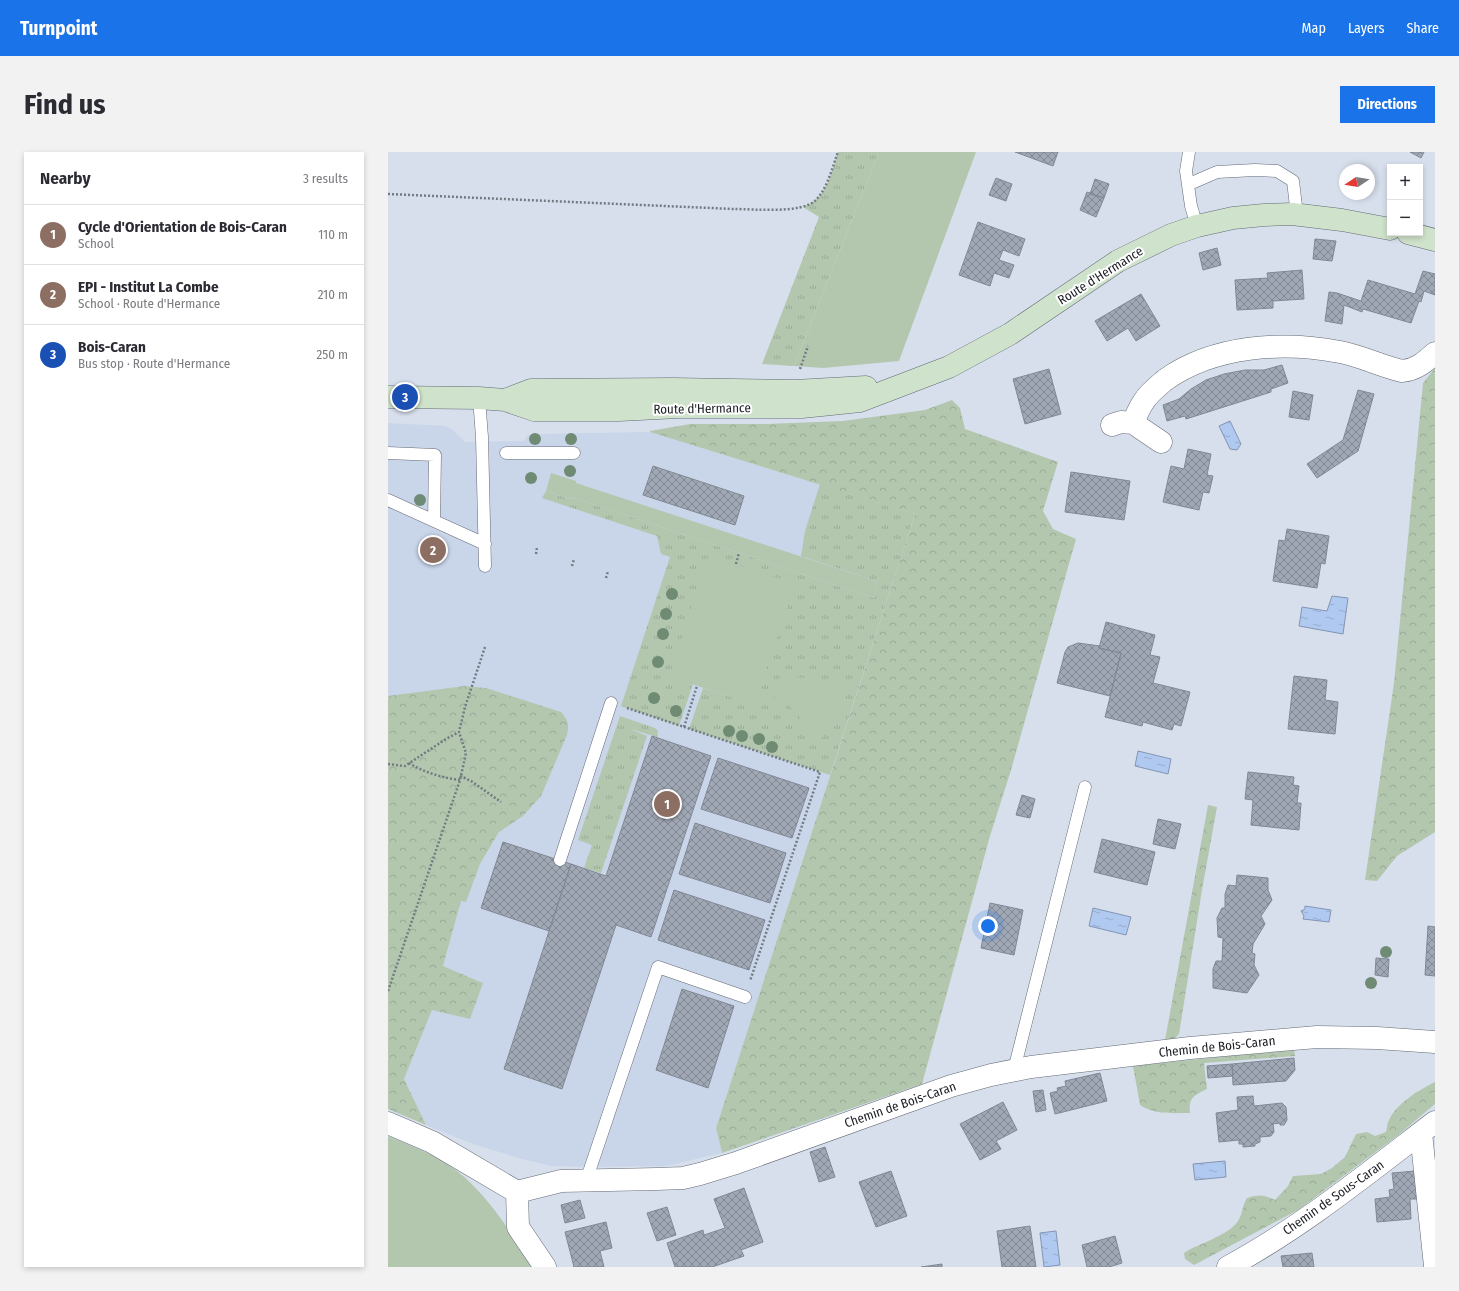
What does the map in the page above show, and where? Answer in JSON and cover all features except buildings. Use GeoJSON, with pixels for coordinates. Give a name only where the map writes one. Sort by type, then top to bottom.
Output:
{"type":"FeatureCollection","features":[{"type":"Feature","properties":{"kind":"main road","name":"Route d'Hermance"},"geometry":{"type":"LineString","coordinates":[[388,397],[479,398],[505,400],[534,410],[619,410],[678,407],[802,407],[860,401],[897,386],[949,368],[1010,334],[1118,261],[1171,235],[1197,226],[1232,218],[1264,215],[1297,215],[1342,220],[1387,228]]}},
{"type":"Feature","properties":{"kind":"main road"},"geometry":{"type":"LineString","coordinates":[[1420,236],[1435,240]]}},
{"type":"Feature","properties":{"kind":"street"},"geometry":{"type":"LineString","coordinates":[[1133,423],[1144,401],[1157,387],[1188,366],[1226,353],[1276,347],[1324,350],[1343,353],[1402,371],[1417,367],[1435,353]]}},
{"type":"Feature","properties":{"kind":"street"},"geometry":{"type":"LineString","coordinates":[[1112,425],[1121,422],[1133,423],[1160,442]]}},
{"type":"Feature","properties":{"kind":"street","name":"Chemin de Bois-Caran"},"geometry":{"type":"LineString","coordinates":[[517,1192],[561,1181],[657,1180],[683,1178],[700,1174],[951,1086],[1014,1070],[1048,1064],[1317,1036],[1435,1042]]}},
{"type":"Feature","properties":{"kind":"street"},"geometry":{"type":"LineString","coordinates":[[388,1123],[432,1142],[517,1192],[518,1226],[545,1267]]}},
{"type":"Feature","properties":{"kind":"street"},"geometry":{"type":"LineString","coordinates":[[1428,1127],[1435,1266]]}},
{"type":"Feature","properties":{"kind":"street","name":"Chemin de Sous-Caran"},"geometry":{"type":"LineString","coordinates":[[1228,1267],[1251,1254],[1362,1179],[1428,1127]]}},
{"type":"Feature","properties":{"kind":"lane"},"geometry":{"type":"LineString","coordinates":[[1189,152],[1186,171],[1197,226]]}},
{"type":"Feature","properties":{"kind":"lane"},"geometry":{"type":"LineString","coordinates":[[1188,184],[1217,172],[1255,170],[1277,171],[1294,181],[1297,215]]}},
{"type":"Feature","properties":{"kind":"lane"},"geometry":{"type":"LineString","coordinates":[[479,398],[482,437],[485,566]]}},
{"type":"Feature","properties":{"kind":"lane"},"geometry":{"type":"LineString","coordinates":[[388,453],[435,455],[434,521]]}},
{"type":"Feature","properties":{"kind":"lane"},"geometry":{"type":"LineString","coordinates":[[506,453],[574,453]]}},
{"type":"Feature","properties":{"kind":"lane"},"geometry":{"type":"LineString","coordinates":[[388,500],[485,544]]}},
{"type":"Feature","properties":{"kind":"lane"},"geometry":{"type":"LineString","coordinates":[[560,860],[611,703]]}},
{"type":"Feature","properties":{"kind":"lane"},"geometry":{"type":"LineString","coordinates":[[1014,1070],[1085,787]]}},
{"type":"Feature","properties":{"kind":"lane"},"geometry":{"type":"LineString","coordinates":[[586,1181],[658,967],[745,998]]}},
{"type":"Feature","properties":{"kind":"path"},"geometry":{"type":"LineString","coordinates":[[388,194],[734,209],[790,209],[803,207],[815,201],[827,184],[838,152]]}},
{"type":"Feature","properties":{"kind":"path"},"geometry":{"type":"LineString","coordinates":[[536,554],[537,547]]}},
{"type":"Feature","properties":{"kind":"path"},"geometry":{"type":"LineString","coordinates":[[736,564],[739,553]]}},
{"type":"Feature","properties":{"kind":"path"},"geometry":{"type":"LineString","coordinates":[[572,566],[574,559]]}},
{"type":"Feature","properties":{"kind":"path"},"geometry":{"type":"LineString","coordinates":[[606,578],[608,571]]}},
{"type":"Feature","properties":{"kind":"path"},"geometry":{"type":"LineString","coordinates":[[388,991],[460,778],[466,753],[459,732],[465,707],[485,647]]}},
{"type":"Feature","properties":{"kind":"path"},"geometry":{"type":"LineString","coordinates":[[684,727],[697,686]]}},
{"type":"Feature","properties":{"kind":"path"},"geometry":{"type":"LineString","coordinates":[[611,703],[820,772],[745,998]]}},
{"type":"Feature","properties":{"kind":"path"},"geometry":{"type":"LineString","coordinates":[[388,764],[405,766],[459,732]]}},
{"type":"Feature","properties":{"kind":"path"},"geometry":{"type":"LineString","coordinates":[[409,763],[416,768],[449,779],[460,778],[471,781],[501,802]]}},
{"type":"Feature","properties":{"kind":"shaded area"},"geometry":{"type":"Polygon","coordinates":[[[388,423],[445,426],[453,430],[465,442],[524,441],[528,435],[535,434],[650,432],[915,514],[716,1128],[722,1153],[666,1166],[551,1166],[473,1144],[426,1125],[404,1079],[432,1010],[482,982],[443,966],[461,900],[466,901],[480,864],[499,832],[388,696],[388,423]]]}},
{"type":"Feature","properties":{"kind":"green space"},"geometry":{"type":"Polygon","coordinates":[[[838,152],[879,152],[794,366],[762,364],[819,217],[803,207],[813,202],[823,191],[832,172],[838,152]]]}},
{"type":"Feature","properties":{"kind":"green space"},"geometry":{"type":"Polygon","coordinates":[[[879,152],[976,152],[899,361],[823,368],[794,366],[879,152]]]}},
{"type":"Feature","properties":{"kind":"green space"},"geometry":{"type":"Polygon","coordinates":[[[1435,368],[1435,832],[1397,856],[1377,881],[1365,880],[1394,683],[1423,383],[1435,368]]]}},
{"type":"Feature","properties":{"kind":"green space"},"geometry":{"type":"Polygon","coordinates":[[[952,400],[960,408],[965,429],[1058,462],[1043,511],[1053,529],[1076,539],[1011,770],[990,836],[922,1084],[722,1153],[716,1128],[915,514],[650,431],[690,424],[766,424],[843,421],[925,410],[952,400]]]}},
{"type":"Feature","properties":{"kind":"green space"},"geometry":{"type":"Polygon","coordinates":[[[551,473],[576,481],[576,483],[879,582],[874,598],[571,497],[570,499],[546,491],[551,473]]]}},
{"type":"Feature","properties":{"kind":"green space"},"geometry":{"type":"Polygon","coordinates":[[[820,484],[915,514],[830,775],[689,729],[703,688],[754,705],[693,684],[679,726],[621,706],[670,557],[661,554],[657,536],[542,498],[546,491],[570,499],[571,497],[874,598],[879,582],[801,556],[805,531],[820,484]]]}},
{"type":"Feature","properties":{"kind":"green space"},"geometry":{"type":"Polygon","coordinates":[[[709,555],[795,584],[754,705],[669,676],[709,555]]]}},
{"type":"Feature","properties":{"kind":"green space"},"geometry":{"type":"Polygon","coordinates":[[[781,673],[794,677],[846,682],[844,708],[837,722],[827,734],[819,739],[786,702],[774,698],[781,673]]]}},
{"type":"Feature","properties":{"kind":"green space"},"geometry":{"type":"Polygon","coordinates":[[[465,686],[486,688],[561,712],[568,723],[568,728],[567,735],[541,796],[523,816],[499,832],[480,864],[466,902],[461,901],[443,966],[483,983],[470,1019],[432,1010],[404,1079],[426,1125],[388,1109],[388,696],[465,686]]]}},
{"type":"Feature","properties":{"kind":"green space"},"geometry":{"type":"Polygon","coordinates":[[[620,716],[655,728],[658,731],[657,737],[630,729],[647,736],[601,873],[584,868],[592,845],[578,840],[620,716]]]}},
{"type":"Feature","properties":{"kind":"green space"},"geometry":{"type":"Polygon","coordinates":[[[1208,805],[1217,807],[1179,1034],[1174,1039],[1165,1040],[1208,805]]]}},
{"type":"Feature","properties":{"kind":"green space"},"geometry":{"type":"Polygon","coordinates":[[[1294,1049],[1295,1056],[1204,1063],[1207,1089],[1195,1095],[1191,1100],[1190,1113],[1158,1112],[1140,1105],[1133,1066],[1294,1049]]]}},
{"type":"Feature","properties":{"kind":"green space"},"geometry":{"type":"Polygon","coordinates":[[[1435,1082],[1435,1104],[1397,1136],[1298,1210],[1194,1265],[1185,1259],[1184,1253],[1220,1235],[1233,1226],[1240,1218],[1247,1198],[1261,1196],[1275,1200],[1288,1186],[1293,1176],[1321,1174],[1332,1168],[1345,1157],[1356,1134],[1367,1132],[1375,1136],[1386,1132],[1388,1121],[1397,1108],[1416,1093],[1435,1082]]]}},
{"type":"Feature","properties":{"kind":"green space"},"geometry":{"type":"Polygon","coordinates":[[[388,1136],[432,1155],[460,1173],[495,1210],[534,1267],[388,1267],[388,1136]]]}},
{"type":"Feature","properties":{"kind":"water"},"geometry":{"type":"Polygon","coordinates":[[[1230,421],[1241,444],[1237,450],[1230,449],[1219,426],[1230,421]]]}},
{"type":"Feature","properties":{"kind":"water"},"geometry":{"type":"Polygon","coordinates":[[[1332,596],[1348,598],[1343,634],[1299,626],[1302,607],[1327,611],[1332,596]]]}},
{"type":"Feature","properties":{"kind":"water"},"geometry":{"type":"Polygon","coordinates":[[[1138,751],[1171,759],[1168,774],[1135,766],[1138,751]]]}},
{"type":"Feature","properties":{"kind":"water"},"geometry":{"type":"Polygon","coordinates":[[[1305,906],[1331,910],[1329,922],[1303,919],[1304,916],[1301,911],[1305,909],[1305,906]]]}},
{"type":"Feature","properties":{"kind":"water"},"geometry":{"type":"Polygon","coordinates":[[[1093,908],[1131,917],[1126,935],[1089,926],[1093,908]]]}},
{"type":"Feature","properties":{"kind":"water"},"geometry":{"type":"Polygon","coordinates":[[[1225,1161],[1226,1177],[1195,1180],[1193,1164],[1225,1161]]]}},
{"type":"Feature","properties":{"kind":"water"},"geometry":{"type":"Polygon","coordinates":[[[1056,1231],[1060,1265],[1044,1267],[1040,1233],[1056,1231]]]}},
{"type":"Feature","properties":{"kind":"place","name":"Bois-Caran"},"geometry":{"type":"Point","coordinates":[405,397]}},
{"type":"Feature","properties":{"kind":"place","name":"EPI - Institut La Combe"},"geometry":{"type":"Point","coordinates":[433,550]}},
{"type":"Feature","properties":{"kind":"place","name":"Cycle d'Orientation de Bois-Caran"},"geometry":{"type":"Point","coordinates":[667,804]}}]}
